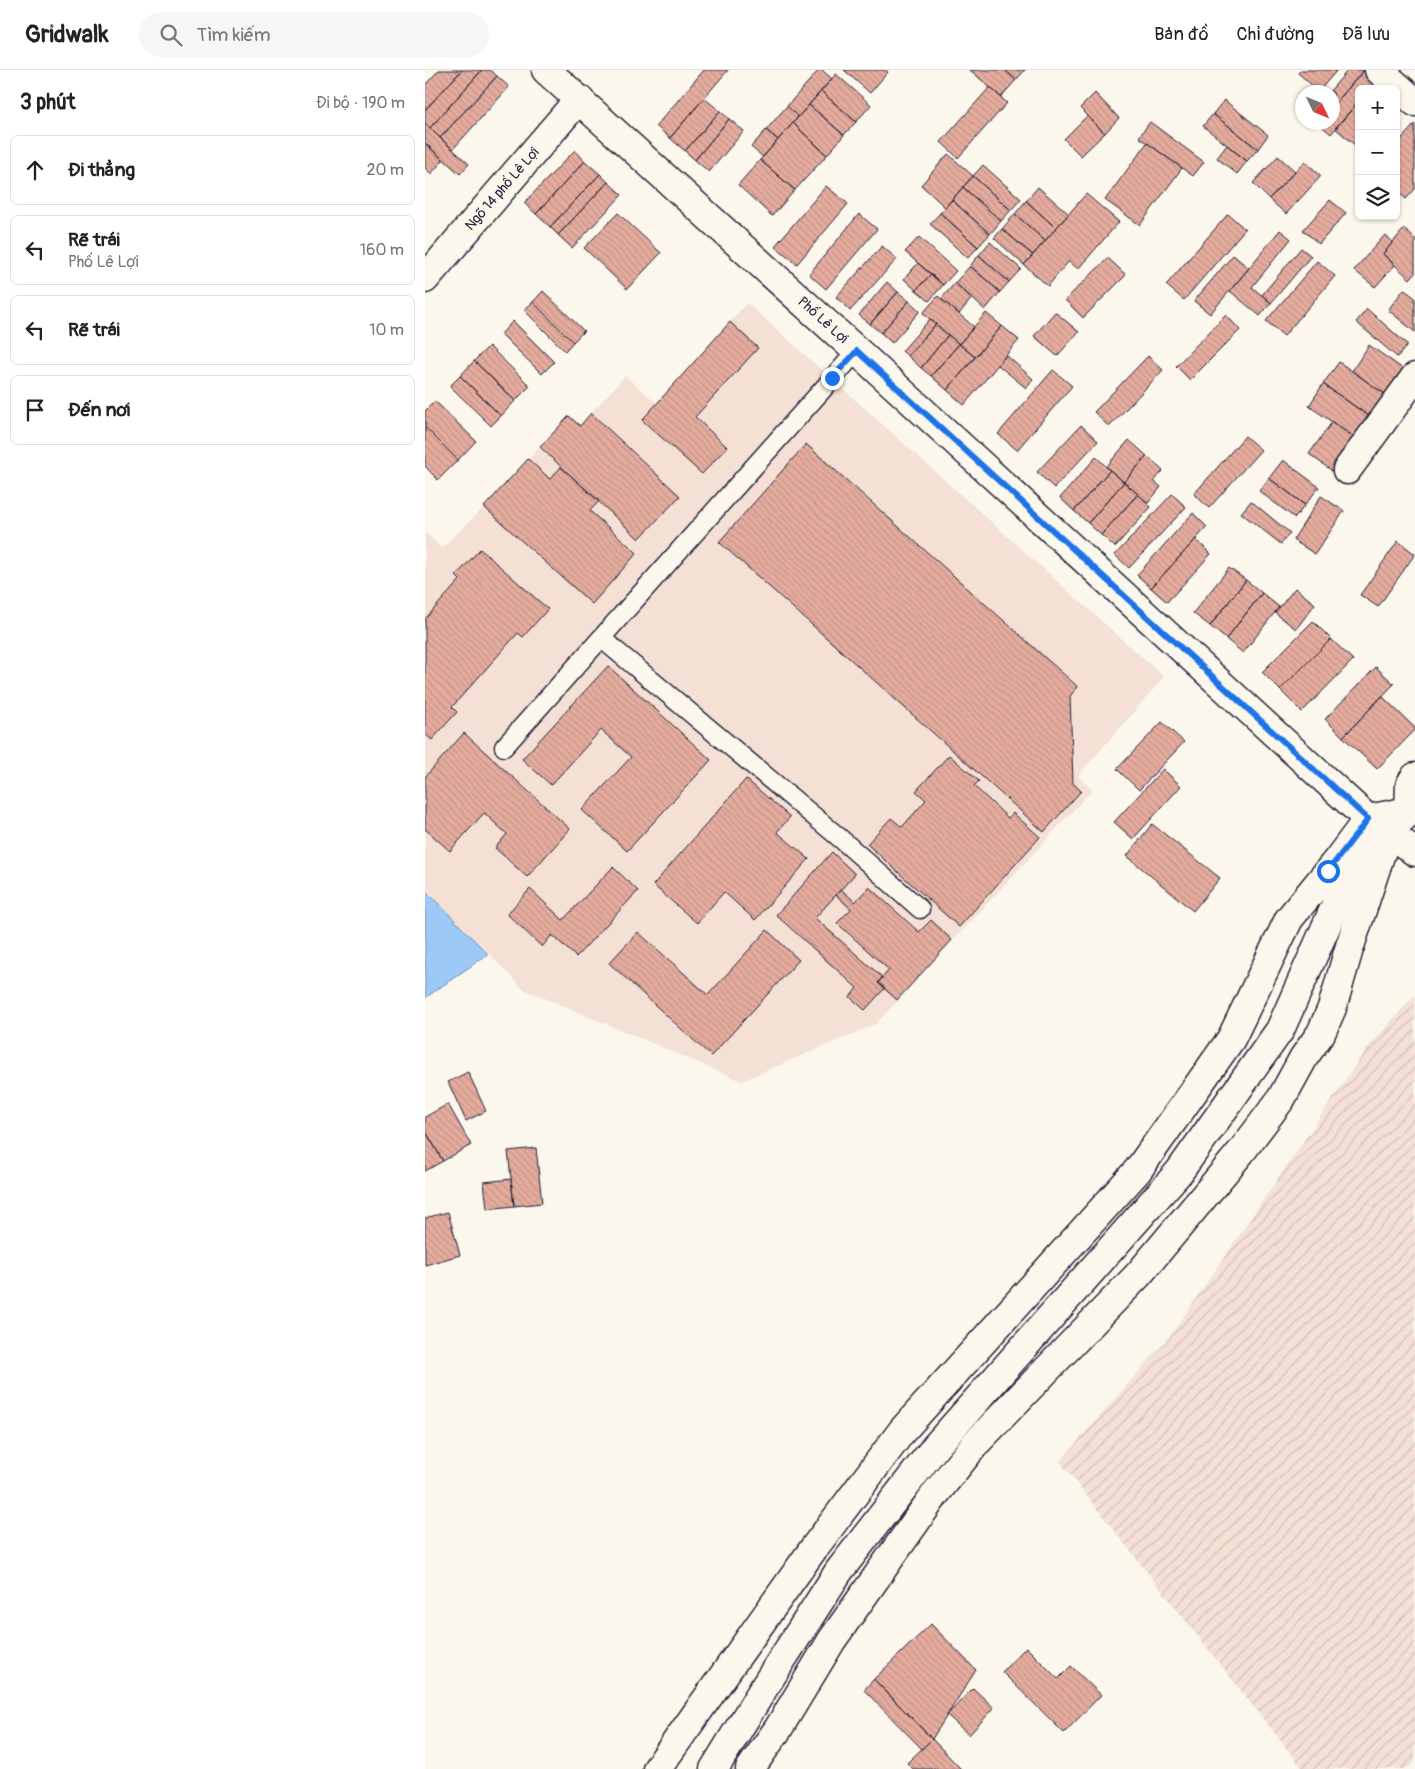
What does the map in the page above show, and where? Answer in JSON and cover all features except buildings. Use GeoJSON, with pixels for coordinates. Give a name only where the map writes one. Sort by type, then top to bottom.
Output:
{"type":"FeatureCollection","features":[{"type":"Feature","properties":{"kind":"main road","name":"Phố Lê Lợi"},"geometry":{"type":"LineString","coordinates":[[546,70],[1378,825],[1415,852]]}},
{"type":"Feature","properties":{"kind":"main road"},"geometry":{"type":"LineString","coordinates":[[1379,70],[1415,102]]}},
{"type":"Feature","properties":{"kind":"main road","name":"Ngõ 14 phố Lê Lợi"},"geometry":{"type":"LineString","coordinates":[[425,278],[579,99]]}},
{"type":"Feature","properties":{"kind":"main road"},"geometry":{"type":"LineString","coordinates":[[1347,470],[1415,377]]}},
{"type":"Feature","properties":{"kind":"main road"},"geometry":{"type":"LineString","coordinates":[[657,1769],[814,1548],[902,1431],[1138,1170],[1231,1039],[1289,919],[1338,859],[1378,825],[1412,809],[1410,785],[1415,777]]}},
{"type":"Feature","properties":{"kind":"main road"},"geometry":{"type":"LineString","coordinates":[[714,1769],[839,1571],[936,1446],[1179,1172],[1280,1030],[1347,882],[1378,825]]}},
{"type":"Feature","properties":{"kind":"main road"},"geometry":{"type":"LineString","coordinates":[[749,1769],[778,1729],[832,1640],[936,1493],[976,1443],[1139,1274],[1241,1152],[1281,1099],[1321,1033],[1332,1008],[1349,949],[1378,825]]}},
{"type":"Feature","properties":{"kind":"lane"},"geometry":{"type":"LineString","coordinates":[[503,747],[857,351]]}},
{"type":"Feature","properties":{"kind":"lane"},"geometry":{"type":"LineString","coordinates":[[601,638],[841,839],[920,909]]}},
{"type":"Feature","properties":{"kind":"shaded area"},"geometry":{"type":"Polygon","coordinates":[[[747,303],[1164,677],[1078,776],[1092,790],[876,1024],[742,1081],[523,989],[425,890],[425,533],[442,548],[484,507],[569,416],[580,425],[625,376],[657,403],[747,303]]]}},
{"type":"Feature","properties":{"kind":"shaded area"},"geometry":{"type":"Polygon","coordinates":[[[1415,995],[1415,1762],[1405,1769],[1303,1769],[1060,1462],[1171,1335],[1368,1047],[1415,995]]]}},
{"type":"Feature","properties":{"kind":"water"},"geometry":{"type":"Polygon","coordinates":[[[425,890],[488,954],[425,998],[425,890]]]}},
{"type":"Feature","properties":{"kind":"route"},"geometry":{"type":"LineString","coordinates":[[832,378],[857,351],[1368,819],[1328,871]]}}]}
